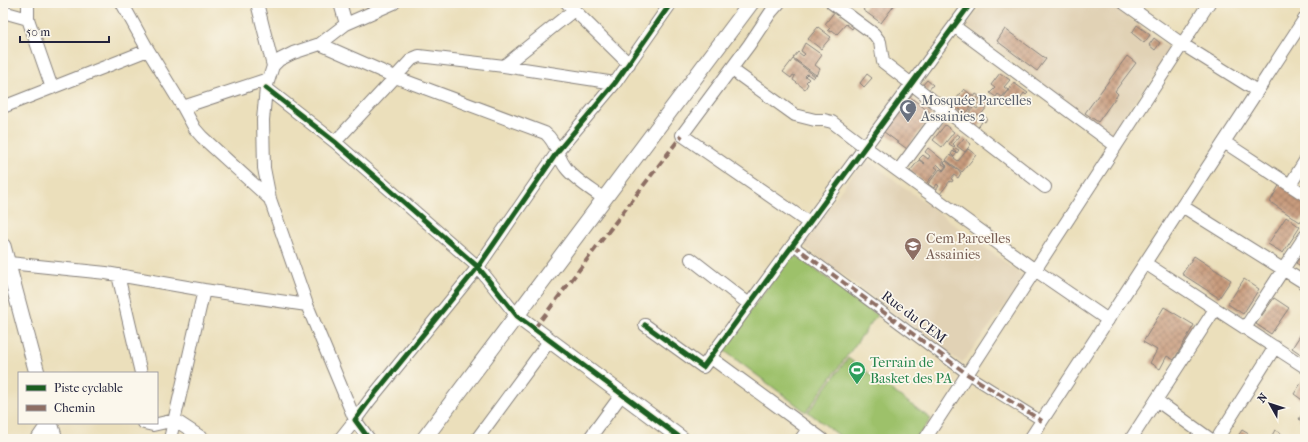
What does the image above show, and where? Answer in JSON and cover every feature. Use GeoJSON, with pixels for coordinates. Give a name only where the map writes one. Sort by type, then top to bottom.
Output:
{"type":"FeatureCollection","features":[{"type":"Feature","properties":{"kind":"street"},"geometry":{"type":"LineString","coordinates":[[28,3],[28,19],[52,88]]}},
{"type":"Feature","properties":{"kind":"street"},"geometry":{"type":"LineString","coordinates":[[122,3],[195,129],[270,199]]}},
{"type":"Feature","properties":{"kind":"street"},"geometry":{"type":"LineString","coordinates":[[257,3],[273,66]]}},
{"type":"Feature","properties":{"kind":"street"},"geometry":{"type":"LineString","coordinates":[[340,3],[346,24]]}},
{"type":"Feature","properties":{"kind":"street"},"geometry":{"type":"LineString","coordinates":[[369,439],[355,420],[307,305],[270,199],[264,168],[263,120],[267,84],[273,66],[279,60],[293,52],[320,44],[346,24],[394,3]]}},
{"type":"Feature","properties":{"kind":"street"},"geometry":{"type":"LineString","coordinates":[[340,439],[478,266],[558,151],[615,83],[671,3]]}},
{"type":"Feature","properties":{"kind":"street"},"geometry":{"type":"LineString","coordinates":[[424,439],[517,316],[603,198],[751,3]]}},
{"type":"Feature","properties":{"kind":"street"},"geometry":{"type":"LineString","coordinates":[[779,3],[682,135],[808,223]]}},
{"type":"Feature","properties":{"kind":"street"},"geometry":{"type":"LineString","coordinates":[[832,3],[874,34],[880,42],[884,62],[1045,187]]}},
{"type":"Feature","properties":{"kind":"street"},"geometry":{"type":"LineString","coordinates":[[1124,3],[1182,44],[1257,91]]}},
{"type":"Feature","properties":{"kind":"street"},"geometry":{"type":"LineString","coordinates":[[925,439],[1209,3]]}},
{"type":"Feature","properties":{"kind":"street"},"geometry":{"type":"LineString","coordinates":[[645,325],[703,367],[912,84],[969,4]]}},
{"type":"Feature","properties":{"kind":"street"},"geometry":{"type":"LineString","coordinates":[[504,66],[572,6],[629,64]]}},
{"type":"Feature","properties":{"kind":"street"},"geometry":{"type":"LineString","coordinates":[[3,12],[28,19]]}},
{"type":"Feature","properties":{"kind":"street"},"geometry":{"type":"LineString","coordinates":[[1030,439],[1305,18]]}},
{"type":"Feature","properties":{"kind":"street"},"geometry":{"type":"LineString","coordinates":[[954,26],[1116,146]]}},
{"type":"Feature","properties":{"kind":"street"},"geometry":{"type":"LineString","coordinates":[[320,44],[396,76],[545,133],[550,136],[558,151],[560,160],[570,174],[603,198]]}},
{"type":"Feature","properties":{"kind":"street"},"geometry":{"type":"LineString","coordinates":[[3,107],[148,50]]}},
{"type":"Feature","properties":{"kind":"street"},"geometry":{"type":"LineString","coordinates":[[335,142],[412,59],[418,56],[504,66],[615,83]]}},
{"type":"Feature","properties":{"kind":"street"},"geometry":{"type":"LineString","coordinates":[[731,70],[795,115],[832,122],[1035,270],[1108,320]]}},
{"type":"Feature","properties":{"kind":"street"},"geometry":{"type":"LineString","coordinates":[[183,107],[267,84]]}},
{"type":"Feature","properties":{"kind":"street"},"geometry":{"type":"LineString","coordinates":[[267,84],[478,266],[517,316],[682,439]]}},
{"type":"Feature","properties":{"kind":"street"},"geometry":{"type":"LineString","coordinates":[[898,171],[944,109]]}},
{"type":"Feature","properties":{"kind":"street"},"geometry":{"type":"LineString","coordinates":[[1224,142],[1305,195]]}},
{"type":"Feature","properties":{"kind":"street"},"geometry":{"type":"LineString","coordinates":[[1290,185],[1305,161]]}},
{"type":"Feature","properties":{"kind":"street"},"geometry":{"type":"LineString","coordinates":[[1182,206],[1305,283]]}},
{"type":"Feature","properties":{"kind":"street"},"geometry":{"type":"LineString","coordinates":[[1245,328],[1305,236]]}},
{"type":"Feature","properties":{"kind":"street","name":"Rue du CEM"},"geometry":{"type":"LineString","coordinates":[[793,244],[968,374],[1042,421]]}},
{"type":"Feature","properties":{"kind":"street"},"geometry":{"type":"LineString","coordinates":[[3,246],[9,263],[37,372]]}},
{"type":"Feature","properties":{"kind":"street"},"geometry":{"type":"LineString","coordinates":[[691,259],[749,304]]}},
{"type":"Feature","properties":{"kind":"street"},"geometry":{"type":"LineString","coordinates":[[9,263],[118,275],[204,290],[307,305]]}},
{"type":"Feature","properties":{"kind":"street"},"geometry":{"type":"LineString","coordinates":[[1145,263],[1305,367]]}},
{"type":"Feature","properties":{"kind":"street"},"geometry":{"type":"LineString","coordinates":[[118,275],[141,372]]}},
{"type":"Feature","properties":{"kind":"street"},"geometry":{"type":"LineString","coordinates":[[170,439],[204,290]]}},
{"type":"Feature","properties":{"kind":"street"},"geometry":{"type":"LineString","coordinates":[[1131,439],[1215,309]]}},
{"type":"Feature","properties":{"kind":"street"},"geometry":{"type":"LineString","coordinates":[[477,439],[550,340]]}},
{"type":"Feature","properties":{"kind":"street"},"geometry":{"type":"LineString","coordinates":[[1217,439],[1275,348]]}},
{"type":"Feature","properties":{"kind":"street"},"geometry":{"type":"LineString","coordinates":[[710,357],[822,439]]}},
{"type":"Feature","properties":{"kind":"street"},"geometry":{"type":"LineString","coordinates":[[589,439],[622,394]]}},
{"type":"Feature","properties":{"kind":"street"},"geometry":{"type":"LineString","coordinates":[[1156,400],[1210,439]]}},
{"type":"Feature","properties":{"kind":"street"},"geometry":{"type":"LineString","coordinates":[[158,423],[175,420],[204,439]]}},
{"type":"Feature","properties":{"kind":"street"},"geometry":{"type":"LineString","coordinates":[[36,439],[48,424]]}},
{"type":"Feature","properties":{"kind":"street"},"geometry":{"type":"LineString","coordinates":[[49,424],[56,439]]}},
{"type":"Feature","properties":{"kind":"street"},"geometry":{"type":"LineString","coordinates":[[801,439],[808,429]]}},
{"type":"Feature","properties":{"kind":"shaded area"},"geometry":{"type":"Polygon","coordinates":[[[983,3],[1109,3],[1173,51],[1109,135],[966,26],[983,3]]]}},
{"type":"Feature","properties":{"kind":"shaded area","name":"Cem Parcelles Assainies"},"geometry":{"type":"Polygon","coordinates":[[[865,158],[1026,278],[962,363],[801,244],[865,158]]]}},
{"type":"Feature","properties":{"kind":"green space"},"geometry":{"type":"Polygon","coordinates":[[[793,253],[877,315],[806,412],[722,349],[793,253]]]}},
{"type":"Feature","properties":{"kind":"green space","name":"Terrain de Basket des PA"},"geometry":{"type":"Polygon","coordinates":[[[848,358],[931,419],[916,439],[844,439],[808,412],[848,358]]]}},
{"type":"Feature","properties":{"kind":"building"},"geometry":{"type":"Polygon","coordinates":[[[868,3],[896,3],[881,23],[863,10],[868,3]]]}},
{"type":"Feature","properties":{"kind":"building"},"geometry":{"type":"Polygon","coordinates":[[[835,11],[854,26],[852,29],[846,24],[837,34],[832,30],[831,32],[828,30],[830,28],[825,24],[835,11]]]}},
{"type":"Feature","properties":{"kind":"building"},"geometry":{"type":"Polygon","coordinates":[[[1137,25],[1150,35],[1144,43],[1132,33],[1137,25]]]}},
{"type":"Feature","properties":{"kind":"building"},"geometry":{"type":"Polygon","coordinates":[[[818,27],[831,37],[821,49],[808,39],[818,27]]]}},
{"type":"Feature","properties":{"kind":"building"},"geometry":{"type":"Polygon","coordinates":[[[1005,29],[1046,59],[1037,71],[997,41],[1005,29]]]}},
{"type":"Feature","properties":{"kind":"building"},"geometry":{"type":"Polygon","coordinates":[[[1154,38],[1160,43],[1155,50],[1149,45],[1154,38]]]}},
{"type":"Feature","properties":{"kind":"building"},"geometry":{"type":"Polygon","coordinates":[[[805,43],[822,55],[815,65],[820,69],[816,75],[793,58],[798,52],[803,56],[805,54],[801,51],[805,43]]]}},
{"type":"Feature","properties":{"kind":"building"},"geometry":{"type":"Polygon","coordinates":[[[1127,56],[1136,63],[1115,91],[1118,94],[1098,122],[1085,113],[1127,56]]]}},
{"type":"Feature","properties":{"kind":"building"},"geometry":{"type":"Polygon","coordinates":[[[793,59],[815,76],[813,78],[807,74],[805,76],[809,79],[806,82],[808,84],[805,89],[793,80],[795,76],[793,75],[791,78],[783,72],[793,59]]]}},
{"type":"Feature","properties":{"kind":"building"},"geometry":{"type":"Polygon","coordinates":[[[1000,73],[1010,80],[1004,87],[1008,90],[1002,97],[998,94],[996,97],[990,93],[995,88],[991,85],[1000,73]]]}},
{"type":"Feature","properties":{"kind":"building"},"geometry":{"type":"Polygon","coordinates":[[[867,74],[872,78],[864,87],[860,83],[867,74]]]}},
{"type":"Feature","properties":{"kind":"building"},"geometry":{"type":"Polygon","coordinates":[[[927,80],[933,85],[927,92],[921,87],[927,80]]]}},
{"type":"Feature","properties":{"kind":"building"},"geometry":{"type":"Polygon","coordinates":[[[1014,83],[1028,93],[1026,95],[1024,93],[1019,100],[1022,102],[1022,100],[1027,104],[1024,107],[1017,102],[1013,107],[1004,100],[1003,102],[1001,101],[1014,83]]]}},
{"type":"Feature","properties":{"kind":"building"},"geometry":{"type":"Polygon","coordinates":[[[964,89],[974,97],[976,94],[979,96],[973,106],[977,109],[980,105],[977,103],[981,97],[990,103],[980,116],[977,114],[974,117],[982,122],[976,130],[963,120],[973,108],[971,107],[962,119],[957,115],[961,110],[960,109],[957,112],[949,109],[956,100],[959,102],[960,101],[957,98],[964,89]]]}},
{"type":"Feature","properties":{"kind":"building","name":"Mosquée Parcelles Assainies 2"},"geometry":{"type":"Polygon","coordinates":[[[910,97],[932,114],[907,149],[884,132],[910,97]]]}},
{"type":"Feature","properties":{"kind":"building"},"geometry":{"type":"Polygon","coordinates":[[[982,115],[987,118],[985,122],[979,118],[982,115]]]}},
{"type":"Feature","properties":{"kind":"building"},"geometry":{"type":"Polygon","coordinates":[[[945,125],[954,132],[942,147],[933,140],[945,125]]]}},
{"type":"Feature","properties":{"kind":"building"},"geometry":{"type":"Polygon","coordinates":[[[957,134],[960,136],[953,144],[955,146],[954,147],[949,144],[957,134]]]}},
{"type":"Feature","properties":{"kind":"building"},"geometry":{"type":"Polygon","coordinates":[[[964,138],[971,144],[965,152],[957,146],[964,138]]]}},
{"type":"Feature","properties":{"kind":"building"},"geometry":{"type":"Polygon","coordinates":[[[928,148],[944,161],[942,164],[946,166],[943,170],[937,164],[935,167],[938,169],[926,184],[910,171],[919,160],[925,164],[919,159],[923,155],[928,159],[930,156],[925,152],[928,148]]]}},
{"type":"Feature","properties":{"kind":"building"},"geometry":{"type":"Polygon","coordinates":[[[955,148],[959,150],[954,157],[951,154],[953,151],[955,153],[956,152],[953,150],[955,148]]]}},
{"type":"Feature","properties":{"kind":"building"},"geometry":{"type":"Polygon","coordinates":[[[968,149],[976,155],[962,172],[946,160],[950,155],[958,161],[968,149]]]}},
{"type":"Feature","properties":{"kind":"building"},"geometry":{"type":"Polygon","coordinates":[[[946,161],[961,173],[958,178],[954,175],[951,179],[953,180],[952,182],[950,181],[940,194],[936,190],[939,186],[937,184],[934,188],[928,184],[940,169],[943,171],[947,166],[944,163],[946,161]]]}},
{"type":"Feature","properties":{"kind":"building"},"geometry":{"type":"Polygon","coordinates":[[[1281,182],[1305,199],[1305,215],[1300,222],[1270,202],[1281,182]]]}},
{"type":"Feature","properties":{"kind":"building"},"geometry":{"type":"Polygon","coordinates":[[[1286,217],[1300,227],[1283,253],[1268,244],[1286,217]]]}},
{"type":"Feature","properties":{"kind":"building"},"geometry":{"type":"Polygon","coordinates":[[[1305,249],[1305,269],[1296,263],[1305,249]]]}},
{"type":"Feature","properties":{"kind":"building"},"geometry":{"type":"Polygon","coordinates":[[[1194,256],[1231,280],[1219,298],[1182,274],[1194,256]]]}},
{"type":"Feature","properties":{"kind":"building"},"geometry":{"type":"Polygon","coordinates":[[[1244,279],[1259,289],[1243,314],[1228,304],[1244,279]]]}},
{"type":"Feature","properties":{"kind":"building"},"geometry":{"type":"Polygon","coordinates":[[[1274,298],[1289,308],[1271,334],[1256,324],[1274,298]]]}},
{"type":"Feature","properties":{"kind":"building"},"geometry":{"type":"Polygon","coordinates":[[[1164,307],[1194,325],[1174,360],[1167,356],[1160,369],[1150,363],[1157,350],[1143,342],[1164,307]]]}},
{"type":"Feature","properties":{"kind":"building"},"geometry":{"type":"Polygon","coordinates":[[[1305,328],[1305,357],[1292,348],[1305,328]]]}},
{"type":"Feature","properties":{"kind":"building"},"geometry":{"type":"Polygon","coordinates":[[[1305,377],[1305,402],[1294,394],[1305,377]]]}},
{"type":"Feature","properties":{"kind":"building"},"geometry":{"type":"Polygon","coordinates":[[[1305,410],[1305,423],[1299,419],[1305,410]]]}},
{"type":"Feature","properties":{"kind":"building"},"geometry":{"type":"Polygon","coordinates":[[[1242,430],[1257,439],[1236,439],[1242,430]]]}},
{"type":"Feature","properties":{"kind":"building"},"geometry":{"type":"Polygon","coordinates":[[[1275,430],[1290,439],[1270,439],[1275,430]]]}},
{"type":"Feature","properties":{"kind":"marked path"},"geometry":{"type":"LineString","coordinates":[[534,329],[682,135]]}},
{"type":"Feature","properties":{"kind":"marked path"},"geometry":{"type":"LineString","coordinates":[[793,245],[967,374],[1042,421]]}},
{"type":"Feature","properties":{"kind":"cycle path"},"geometry":{"type":"LineString","coordinates":[[369,439],[355,420],[478,267],[558,151],[615,83],[671,3]]}},
{"type":"Feature","properties":{"kind":"cycle path"},"geometry":{"type":"LineString","coordinates":[[645,325],[703,367],[971,3]]}},
{"type":"Feature","properties":{"kind":"cycle path"},"geometry":{"type":"LineString","coordinates":[[266,88],[335,142],[478,267],[517,316],[682,439]]}},
{"type":"Feature","properties":{"kind":"place","name":"Mosquée Parcelles Assainies 2"},"geometry":{"type":"Point","coordinates":[908,123]}},
{"type":"Feature","properties":{"kind":"place","name":"Cem Parcelles Assainies"},"geometry":{"type":"Point","coordinates":[913,261]}},
{"type":"Feature","properties":{"kind":"place","name":"Terrain de Basket des PA"},"geometry":{"type":"Point","coordinates":[857,385]}}]}
